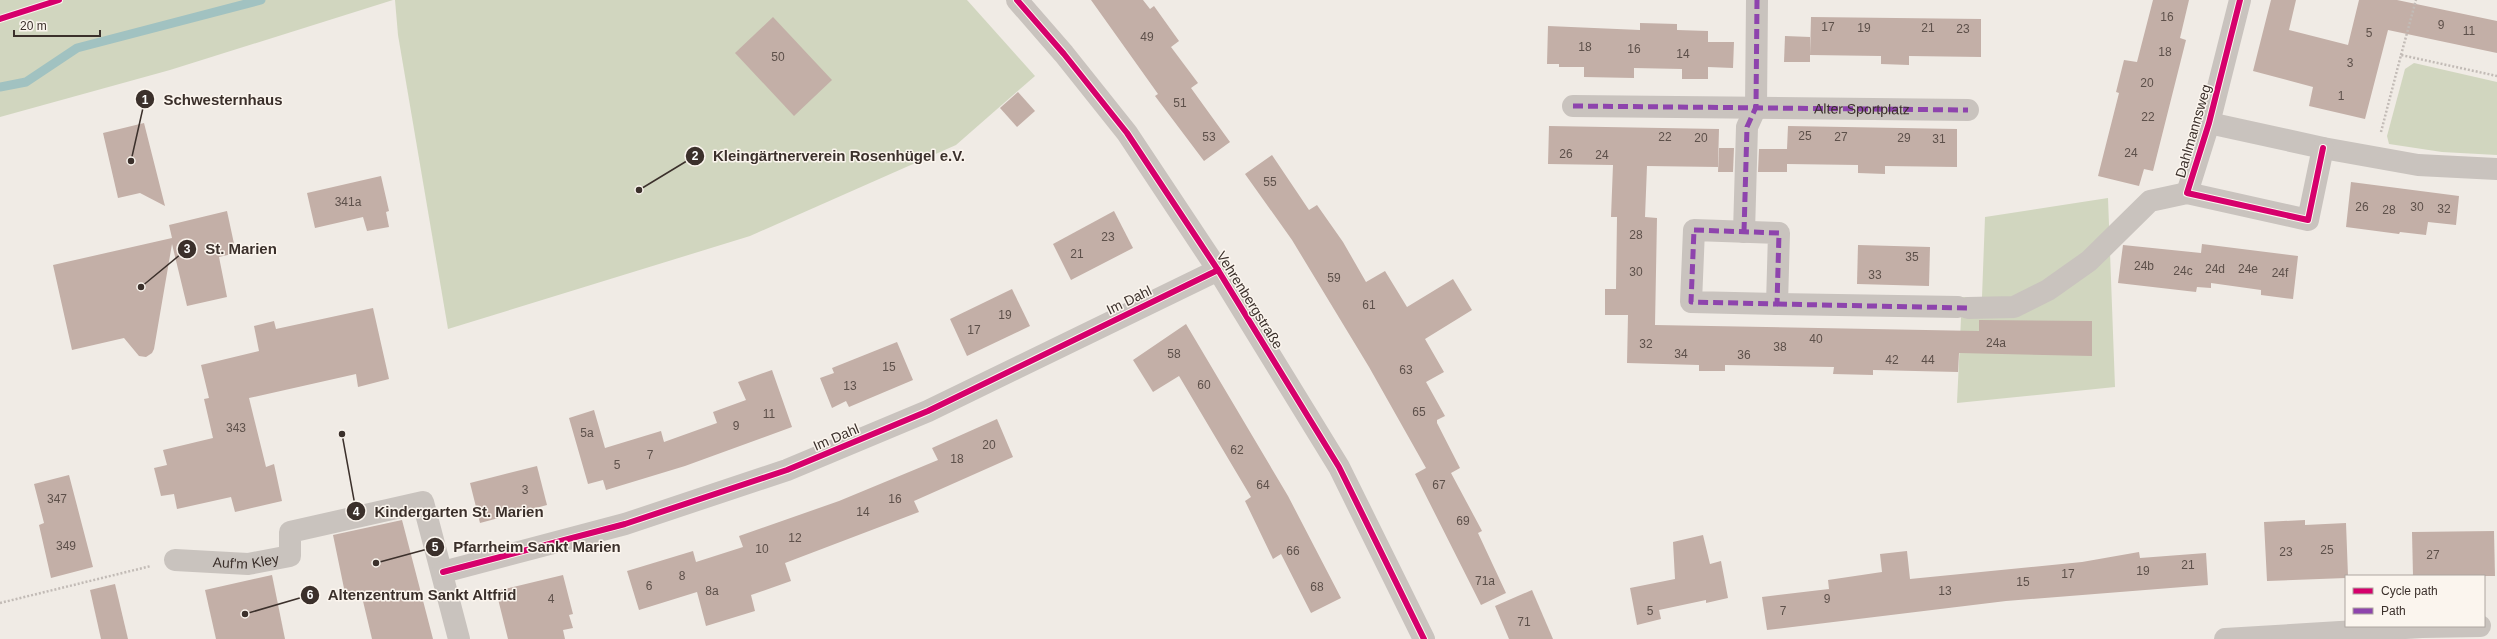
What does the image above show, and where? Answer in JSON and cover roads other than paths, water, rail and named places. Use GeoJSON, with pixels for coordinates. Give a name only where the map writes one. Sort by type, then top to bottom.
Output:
{"type":"FeatureCollection","features":[{"type":"Feature","properties":{"kind":"street","name":"Vehrenbergstraße"},"geometry":{"type":"LineString","coordinates":[[1017,0],[1064,54],[1127,133],[1218,270],[1339,467],[1424,639]]}},
{"type":"Feature","properties":{"kind":"street"},"geometry":{"type":"LineString","coordinates":[[1744,232],[1747,127],[1756,107],[1757,0]]}},
{"type":"Feature","properties":{"kind":"street","name":"Dahlmannsweg"},"geometry":{"type":"LineString","coordinates":[[2240,0],[2209,123],[2187,193],[2308,220],[2323,148]]}},
{"type":"Feature","properties":{"kind":"street","name":"Alter Sportplatz"},"geometry":{"type":"LineString","coordinates":[[1573,106],[1968,110]]}},
{"type":"Feature","properties":{"kind":"street","name":"Dahlmannsweg"},"geometry":{"type":"LineString","coordinates":[[2209,123],[2323,148],[2418,165],[2497,169]]}},
{"type":"Feature","properties":{"kind":"street"},"geometry":{"type":"LineString","coordinates":[[1777,304],[1779,233],[1694,230],[1691,302],[1777,304],[1963,308],[2014,307],[2048,290],[2089,261],[2150,201],[2187,193]]}},
{"type":"Feature","properties":{"kind":"street","name":"Im Dahl"},"geometry":{"type":"LineString","coordinates":[[443,572],[625,524],[787,470],[928,411],[1218,270]]}},
{"type":"Feature","properties":{"kind":"street","name":"Auf'm Kley"},"geometry":{"type":"LineString","coordinates":[[175,560],[248,564],[290,556],[290,532],[423,502],[443,572],[459,639]]}},
{"type":"Feature","properties":{"kind":"street"},"geometry":{"type":"LineString","coordinates":[[2485,626],[2497,626]]}},
{"type":"Feature","properties":{"kind":"street"},"geometry":{"type":"LineString","coordinates":[[2225,639],[2422,627]]}},
{"type":"Feature","properties":{"kind":"waterway"},"geometry":{"type":"LineString","coordinates":[[0,87],[26,82],[77,48],[261,0]]}},
{"type":"Feature","properties":{"kind":"place","name":"Schwesternhaus"},"geometry":{"type":"Point","coordinates":[131,161]}},
{"type":"Feature","properties":{"kind":"place","name":"Kleingärtnerverein Rosenhügel e.V."},"geometry":{"type":"Point","coordinates":[639,190]}},
{"type":"Feature","properties":{"kind":"place","name":"St. Marien"},"geometry":{"type":"Point","coordinates":[141,287]}},
{"type":"Feature","properties":{"kind":"place","name":"Kindergarten St. Marien"},"geometry":{"type":"Point","coordinates":[342,434]}},
{"type":"Feature","properties":{"kind":"place","name":"Pfarrheim Sankt Marien"},"geometry":{"type":"Point","coordinates":[376,563]}},
{"type":"Feature","properties":{"kind":"place","name":"Altenzentrum Sankt Altfrid"},"geometry":{"type":"Point","coordinates":[245,614]}}]}
